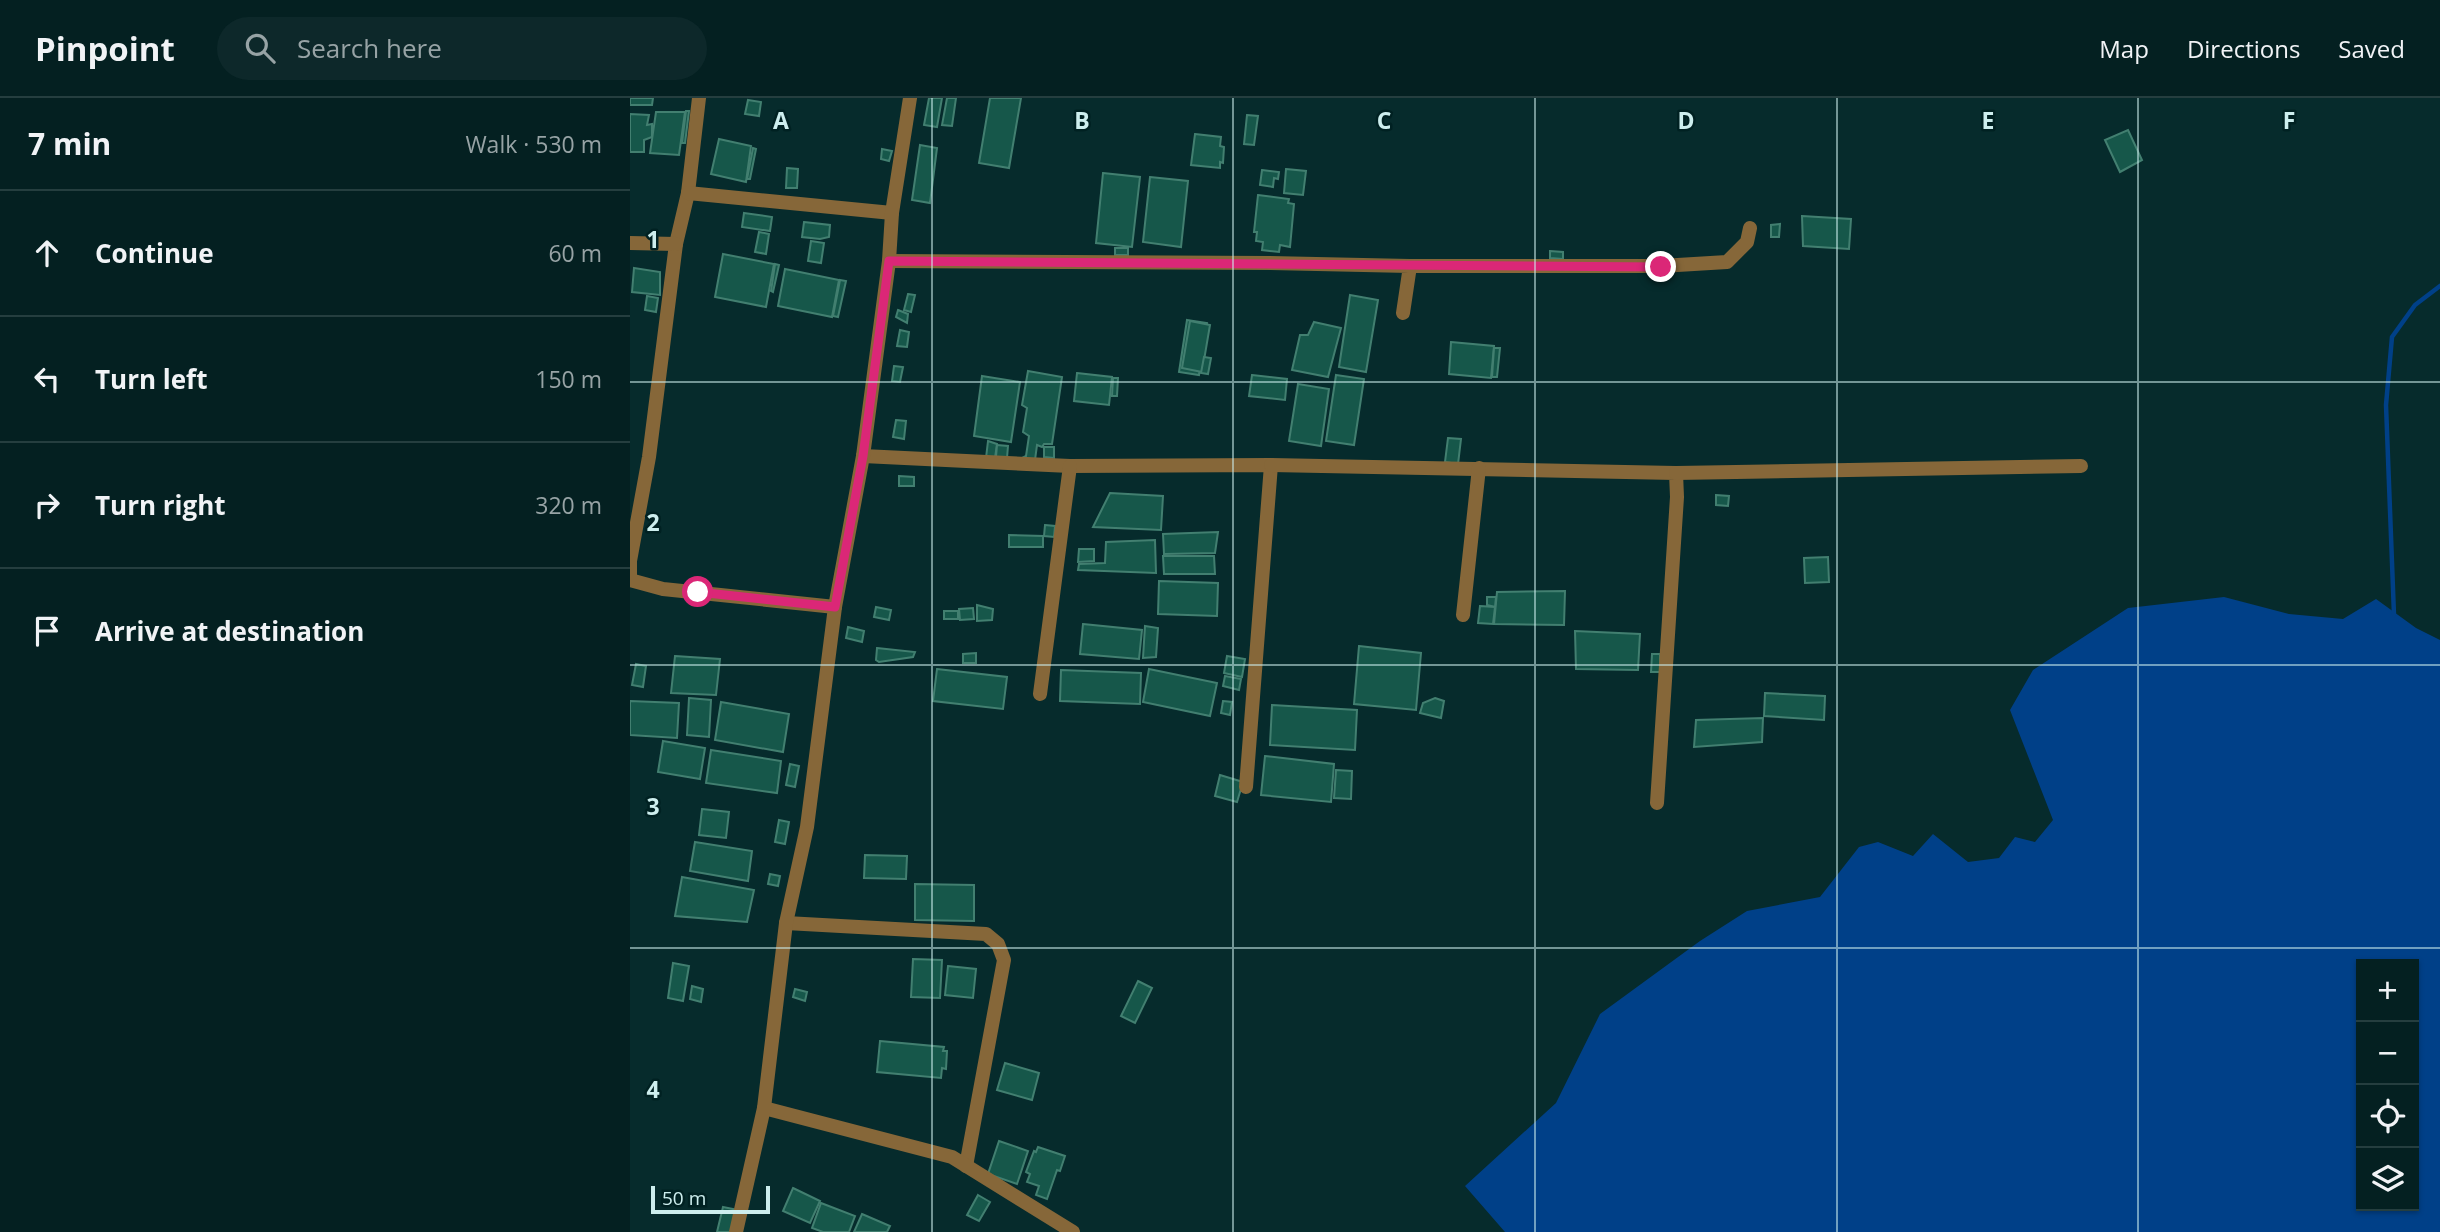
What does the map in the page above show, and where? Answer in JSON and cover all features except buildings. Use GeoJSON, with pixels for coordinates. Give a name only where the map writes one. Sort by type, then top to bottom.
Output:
{"type":"FeatureCollection","features":[{"type":"Feature","properties":{"kind":"street"},"geometry":{"type":"LineString","coordinates":[[699,98],[688,193],[676,244],[649,457],[630,561],[630,581],[663,589],[835,607]]}},
{"type":"Feature","properties":{"kind":"street"},"geometry":{"type":"LineString","coordinates":[[736,1232],[764,1108],[786,923],[807,827],[835,607],[863,456],[889,261],[892,213],[910,98]]}},
{"type":"Feature","properties":{"kind":"street"},"geometry":{"type":"LineString","coordinates":[[688,193],[892,213]]}},
{"type":"Feature","properties":{"kind":"street"},"geometry":{"type":"LineString","coordinates":[[889,261],[1661,267],[1727,262],[1747,243],[1750,228]]}},
{"type":"Feature","properties":{"kind":"street"},"geometry":{"type":"LineString","coordinates":[[630,243],[676,244]]}},
{"type":"Feature","properties":{"kind":"street"},"geometry":{"type":"LineString","coordinates":[[1403,313],[1410,266]]}},
{"type":"Feature","properties":{"kind":"street"},"geometry":{"type":"LineString","coordinates":[[863,456],[1070,466],[1271,465],[1676,473],[2081,466]]}},
{"type":"Feature","properties":{"kind":"street"},"geometry":{"type":"LineString","coordinates":[[1246,787],[1271,465]]}},
{"type":"Feature","properties":{"kind":"street"},"geometry":{"type":"LineString","coordinates":[[1040,694],[1070,466]]}},
{"type":"Feature","properties":{"kind":"street"},"geometry":{"type":"LineString","coordinates":[[1463,615],[1479,468]]}},
{"type":"Feature","properties":{"kind":"street"},"geometry":{"type":"LineString","coordinates":[[1657,803],[1677,497],[1676,473]]}},
{"type":"Feature","properties":{"kind":"street"},"geometry":{"type":"LineString","coordinates":[[786,923],[986,934],[998,944],[1004,960],[966,1166]]}},
{"type":"Feature","properties":{"kind":"street"},"geometry":{"type":"LineString","coordinates":[[764,1108],[952,1157],[1073,1232]]}},
{"type":"Feature","properties":{"kind":"water"},"geometry":{"type":"Polygon","coordinates":[[[2224,597],[2289,614],[2343,619],[2376,599],[2416,628],[2440,640],[2440,1232],[1505,1232],[1465,1186],[1556,1103],[1600,1014],[1700,941],[1747,911],[1820,897],[1859,847],[1878,842],[1913,856],[1933,834],[1968,862],[1999,858],[2015,837],[2035,842],[2053,820],[2010,710],[2033,670],[2128,608],[2224,597]]]}},
{"type":"Feature","properties":{"kind":"waterway"},"geometry":{"type":"LineString","coordinates":[[2394,615],[2386,405],[2392,337],[2415,305],[2440,286]]}},
{"type":"Feature","properties":{"kind":"route"},"geometry":{"type":"LineString","coordinates":[[698,592],[835,607],[863,456],[889,261],[1661,267]]}}]}
